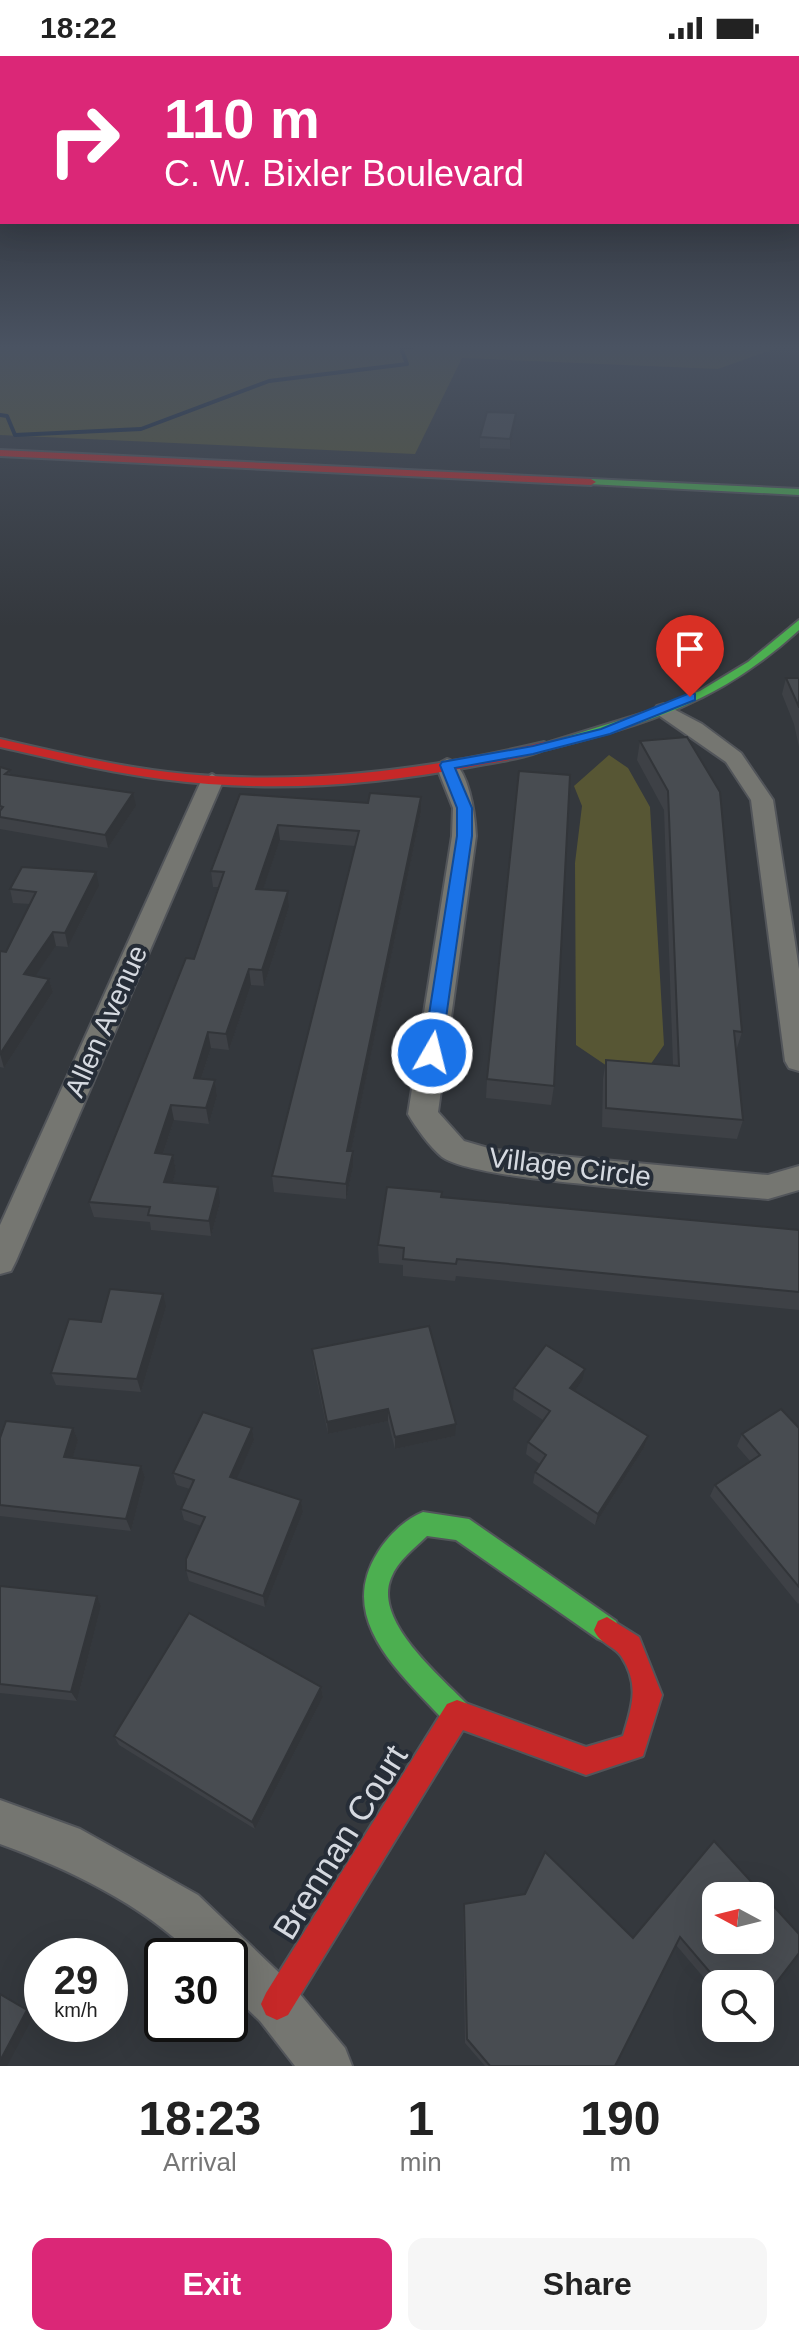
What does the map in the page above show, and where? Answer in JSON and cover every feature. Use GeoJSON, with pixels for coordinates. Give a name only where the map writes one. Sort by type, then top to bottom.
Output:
{"type":"FeatureCollection","features":[{"type":"Feature","properties":{"kind":"street"},"geometry":{"type":"LineString","coordinates":[[0,453],[799,492]]}},
{"type":"Feature","properties":{"kind":"street"},"geometry":{"type":"LineString","coordinates":[[0,743],[86,763],[212,781],[292,779],[447,765],[548,746],[606,731],[664,710],[743,672],[786,639],[799,624]]}},
{"type":"Feature","properties":{"kind":"street"},"geometry":{"type":"LineString","coordinates":[[664,710],[715,739],[738,759],[752,777],[762,800],[799,1061]]}},
{"type":"Feature","properties":{"kind":"street","name":"Village Circle"},"geometry":{"type":"LineString","coordinates":[[447,765],[464,808],[464,836],[423,1114],[454,1150],[495,1162],[768,1187],[799,1178]]}},
{"type":"Feature","properties":{"kind":"street","name":"Allen Avenue"},"geometry":{"type":"LineString","coordinates":[[2,1251],[212,781]]}},
{"type":"Feature","properties":{"kind":"street"},"geometry":{"type":"LineString","coordinates":[[423,1524],[460,1528],[630,1646],[649,1695],[633,1746],[586,1761],[457,1714],[375,1617],[375,1576],[395,1543],[423,1524]]}},
{"type":"Feature","properties":{"kind":"street","name":"Brennan Court"},"geometry":{"type":"LineString","coordinates":[[277,2004],[457,1714]]}},
{"type":"Feature","properties":{"kind":"street"},"geometry":{"type":"LineString","coordinates":[[0,1822],[64,1845],[182,1911],[210,1938]]}},
{"type":"Feature","properties":{"kind":"street"},"geometry":{"type":"LineString","coordinates":[[248,1976],[277,2004],[327,2066]]}},
{"type":"Feature","properties":{"kind":"shaded area"},"geometry":{"type":"Polygon","coordinates":[[[83,439],[422,439],[415,454],[83,439]]]}},
{"type":"Feature","properties":{"kind":"shaded area"},"geometry":{"type":"Polygon","coordinates":[[[609,755],[628,768],[650,807],[664,1045],[648,1068],[613,1070],[576,1045],[575,863],[582,806],[574,786],[609,755]]]}},
{"type":"Feature","properties":{"kind":"building"},"geometry":{"type":"Polygon","coordinates":[[[786,678],[799,678],[799,707],[786,678]]]}},
{"type":"Feature","properties":{"kind":"building"},"geometry":{"type":"Polygon","coordinates":[[[687,737],[720,792],[742,1032],[734,1031],[743,1120],[606,1108],[606,1060],[679,1066],[668,791],[640,741],[687,737]]]}},
{"type":"Feature","properties":{"kind":"building"},"geometry":{"type":"Polygon","coordinates":[[[0,767],[10,770],[5,774],[133,793],[105,835],[0,817],[3,807],[0,806],[0,767]]]}},
{"type":"Feature","properties":{"kind":"building"},"geometry":{"type":"Polygon","coordinates":[[[519,771],[570,775],[554,1086],[487,1079],[519,771]]]}},
{"type":"Feature","properties":{"kind":"building"},"geometry":{"type":"Polygon","coordinates":[[[370,793],[421,797],[347,1151],[353,1151],[346,1184],[272,1176],[359,831],[278,825],[256,889],[288,891],[262,970],[249,969],[226,1034],[208,1032],[194,1078],[215,1080],[206,1108],[171,1105],[155,1153],[173,1155],[164,1182],[218,1187],[209,1221],[148,1215],[150,1207],[89,1202],[186,958],[194,959],[224,872],[211,871],[240,794],[368,803],[370,793]]]}},
{"type":"Feature","properties":{"kind":"building"},"geometry":{"type":"Polygon","coordinates":[[[22,867],[96,872],[65,933],[53,932],[24,974],[49,979],[0,1054],[0,951],[6,952],[36,892],[10,889],[22,867]]]}},
{"type":"Feature","properties":{"kind":"building"},"geometry":{"type":"Polygon","coordinates":[[[387,1187],[442,1192],[441,1197],[799,1230],[799,1292],[457,1259],[456,1264],[403,1259],[404,1248],[378,1245],[387,1187]]]}},
{"type":"Feature","properties":{"kind":"building"},"geometry":{"type":"Polygon","coordinates":[[[110,1289],[163,1294],[137,1379],[51,1373],[69,1319],[101,1322],[110,1289]]]}},
{"type":"Feature","properties":{"kind":"building"},"geometry":{"type":"Polygon","coordinates":[[[429,1326],[456,1424],[395,1437],[388,1409],[327,1422],[312,1349],[429,1326]]]}},
{"type":"Feature","properties":{"kind":"building"},"geometry":{"type":"Polygon","coordinates":[[[546,1345],[585,1369],[570,1388],[648,1436],[598,1514],[535,1472],[546,1455],[528,1442],[550,1411],[514,1388],[546,1345]]]}},
{"type":"Feature","properties":{"kind":"building"},"geometry":{"type":"Polygon","coordinates":[[[781,1409],[799,1428],[799,1587],[715,1485],[760,1455],[742,1434],[781,1409]]]}},
{"type":"Feature","properties":{"kind":"building"},"geometry":{"type":"Polygon","coordinates":[[[203,1412],[252,1428],[230,1477],[301,1500],[263,1596],[186,1570],[186,1559],[205,1517],[181,1509],[194,1480],[173,1473],[203,1412]]]}},
{"type":"Feature","properties":{"kind":"building"},"geometry":{"type":"Polygon","coordinates":[[[6,1421],[73,1428],[64,1457],[141,1466],[126,1519],[0,1505],[0,1438],[6,1421]]]}},
{"type":"Feature","properties":{"kind":"building"},"geometry":{"type":"Polygon","coordinates":[[[0,1586],[97,1596],[71,1692],[0,1684],[0,1586]]]}},
{"type":"Feature","properties":{"kind":"building"},"geometry":{"type":"Polygon","coordinates":[[[189,1613],[321,1687],[252,1822],[114,1736],[189,1613]]]}},
{"type":"Feature","properties":{"kind":"building"},"geometry":{"type":"Polygon","coordinates":[[[714,1841],[751,1882],[702,1882],[702,1954],[774,1954],[774,1907],[799,1934],[799,1953],[774,1986],[774,1970],[708,1970],[680,1937],[615,2066],[490,2066],[467,2039],[464,1904],[525,1894],[545,1852],[633,1938],[714,1841]]]}},
{"type":"Feature","properties":{"kind":"building"},"geometry":{"type":"Polygon","coordinates":[[[0,1994],[24,2008],[24,2016],[0,2061],[0,1994]]]}},
{"type":"Feature","properties":{"kind":"traffic: fast"},"geometry":{"type":"LineString","coordinates":[[591,482],[799,492]]}},
{"type":"Feature","properties":{"kind":"traffic: fast"},"geometry":{"type":"LineString","coordinates":[[544,746],[625,724],[679,705],[752,665],[799,624]]}},
{"type":"Feature","properties":{"kind":"traffic: fast"},"geometry":{"type":"LineString","coordinates":[[457,1714],[395,1645],[381,1622],[374,1599],[378,1575],[393,1550],[423,1524],[460,1528],[607,1630]]}},
{"type":"Feature","properties":{"kind":"traffic: jam"},"geometry":{"type":"LineString","coordinates":[[0,453],[591,482]]}},
{"type":"Feature","properties":{"kind":"traffic: jam"},"geometry":{"type":"LineString","coordinates":[[0,743],[92,764],[162,775],[275,782],[411,772],[544,746]]}},
{"type":"Feature","properties":{"kind":"traffic: jam"},"geometry":{"type":"LineString","coordinates":[[277,2004],[457,1714],[586,1761],[633,1746],[649,1695],[630,1646],[607,1630]]}},
{"type":"Feature","properties":{"kind":"route"},"geometry":{"type":"LineString","coordinates":[[432,1053],[464,836],[464,808],[447,765],[533,750],[606,731],[690,697]]}}]}
